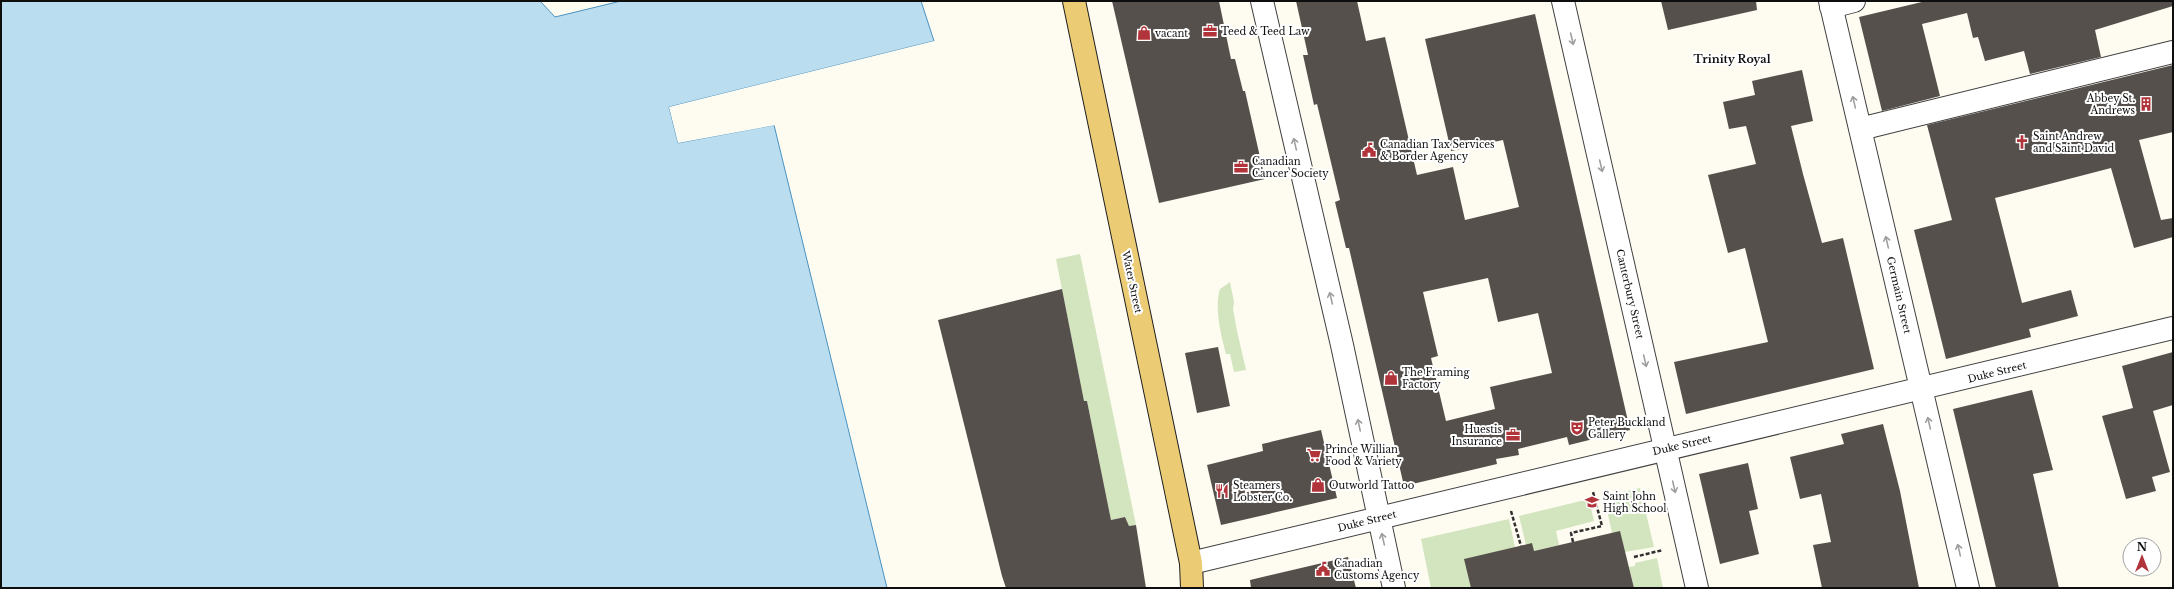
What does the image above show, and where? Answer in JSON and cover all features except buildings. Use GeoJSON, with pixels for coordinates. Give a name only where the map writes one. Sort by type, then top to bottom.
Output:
{"type":"FeatureCollection","features":[{"type":"Feature","properties":{"kind":"main road","name":"Water Street"},"geometry":{"type":"LineString","coordinates":[[1074,1],[1191,563],[1192,588]]}},
{"type":"Feature","properties":{"kind":"main road","name":"Water Street"},"geometry":{"type":"LineString","coordinates":[[1191,563],[1201,588]]}},
{"type":"Feature","properties":{"kind":"street"},"geometry":{"type":"LineString","coordinates":[[1262,1],[1342,345],[1394,588]]}},
{"type":"Feature","properties":{"kind":"street","name":"Canterbury Street"},"geometry":{"type":"LineString","coordinates":[[1563,1],[1697,588]]}},
{"type":"Feature","properties":{"kind":"street"},"geometry":{"type":"LineString","coordinates":[[1831,4],[1854,1]]}},
{"type":"Feature","properties":{"kind":"street","name":"Germain Street"},"geometry":{"type":"LineString","coordinates":[[1831,4],[1968,588]]}},
{"type":"Feature","properties":{"kind":"street"},"geometry":{"type":"LineString","coordinates":[[1860,130],[2173,52]]}},
{"type":"Feature","properties":{"kind":"street","name":"Duke Street"},"geometry":{"type":"LineString","coordinates":[[1191,563],[1504,487],[1922,390],[2173,328]]}},
{"type":"Feature","properties":{"kind":"path"},"geometry":{"type":"LineString","coordinates":[[1504,487],[1521,546]]}},
{"type":"Feature","properties":{"kind":"path"},"geometry":{"type":"LineString","coordinates":[[1573,542],[1571,533],[1602,526],[1595,501]]}},
{"type":"Feature","properties":{"kind":"path"},"geometry":{"type":"LineString","coordinates":[[1634,557],[1687,544]]}},
{"type":"Feature","properties":{"kind":"green space"},"geometry":{"type":"Polygon","coordinates":[[[1080,254],[1136,525],[1129,526],[1125,517],[1111,520],[1087,401],[1084,401],[1056,259],[1080,254]]]}},
{"type":"Feature","properties":{"kind":"green space"},"geometry":{"type":"Polygon","coordinates":[[[1230,282],[1237,331],[1246,370],[1234,372],[1230,354],[1226,354],[1220,330],[1218,313],[1218,296],[1220,289],[1230,282]]]}},
{"type":"Feature","properties":{"kind":"green space"},"geometry":{"type":"Polygon","coordinates":[[[1640,488],[1654,547],[1625,552],[1612,533],[1604,496],[1640,488]]]}},
{"type":"Feature","properties":{"kind":"green space"},"geometry":{"type":"Polygon","coordinates":[[[1589,499],[1594,521],[1556,531],[1559,545],[1534,551],[1526,545],[1519,516],[1589,499]]]}},
{"type":"Feature","properties":{"kind":"green space"},"geometry":{"type":"Polygon","coordinates":[[[1509,519],[1515,547],[1471,588],[1431,588],[1421,539],[1509,519]]]}},
{"type":"Feature","properties":{"kind":"green space"},"geometry":{"type":"Polygon","coordinates":[[[1657,558],[1663,588],[1634,588],[1629,567],[1635,566],[1635,563],[1657,558]]]}},
{"type":"Feature","properties":{"kind":"water"},"geometry":{"type":"Polygon","coordinates":[[[1,1],[540,1],[555,17],[621,1],[921,1],[934,41],[669,107],[678,143],[774,125],[887,588],[1,588],[1,1]]]}},
{"type":"Feature","properties":{"kind":"pier"},"geometry":{"type":"Polygon","coordinates":[[[934,41],[933,44],[671,109],[679,141],[773,123],[776,125],[678,143],[669,107],[934,41]]]}},
{"type":"Feature","properties":{"kind":"place","name":"Teed & Teed Law"},"geometry":{"type":"Point","coordinates":[1210,31]}},
{"type":"Feature","properties":{"kind":"place","name":"vacant"},"geometry":{"type":"Point","coordinates":[1144,33]}},
{"type":"Feature","properties":{"kind":"place","name":"Abbey St. Andrews"},"geometry":{"type":"Point","coordinates":[2146,104]}},
{"type":"Feature","properties":{"kind":"place","name":"Saint Andrew and Saint David"},"geometry":{"type":"Point","coordinates":[2022,142]}},
{"type":"Feature","properties":{"kind":"place","name":"Canadian Tax Services & Border Agency"},"geometry":{"type":"Point","coordinates":[1369,150]}},
{"type":"Feature","properties":{"kind":"place","name":"Canadian Cancer Society"},"geometry":{"type":"Point","coordinates":[1241,167]}},
{"type":"Feature","properties":{"kind":"place","name":"The Framing Factory"},"geometry":{"type":"Point","coordinates":[1391,378]}},
{"type":"Feature","properties":{"kind":"place","name":"Peter Buckland Gallery"},"geometry":{"type":"Point","coordinates":[1577,428]}},
{"type":"Feature","properties":{"kind":"place","name":"Huestis Insurance"},"geometry":{"type":"Point","coordinates":[1513,435]}},
{"type":"Feature","properties":{"kind":"place","name":"Prince Willian Food & Variety"},"geometry":{"type":"Point","coordinates":[1314,455]}},
{"type":"Feature","properties":{"kind":"place","name":"Outworld Tattoo"},"geometry":{"type":"Point","coordinates":[1318,485]}},
{"type":"Feature","properties":{"kind":"place","name":"Steamers Lobster Co."},"geometry":{"type":"Point","coordinates":[1222,491]}},
{"type":"Feature","properties":{"kind":"place","name":"Saint John High School"},"geometry":{"type":"Point","coordinates":[1592,502]}},
{"type":"Feature","properties":{"kind":"place","name":"Canadian Customs Agency"},"geometry":{"type":"Point","coordinates":[1323,569]}},
{"type":"Feature","properties":{"kind":"district","name":"Trinity Royal"},"geometry":{"type":"Point","coordinates":[1732,59]}}]}
